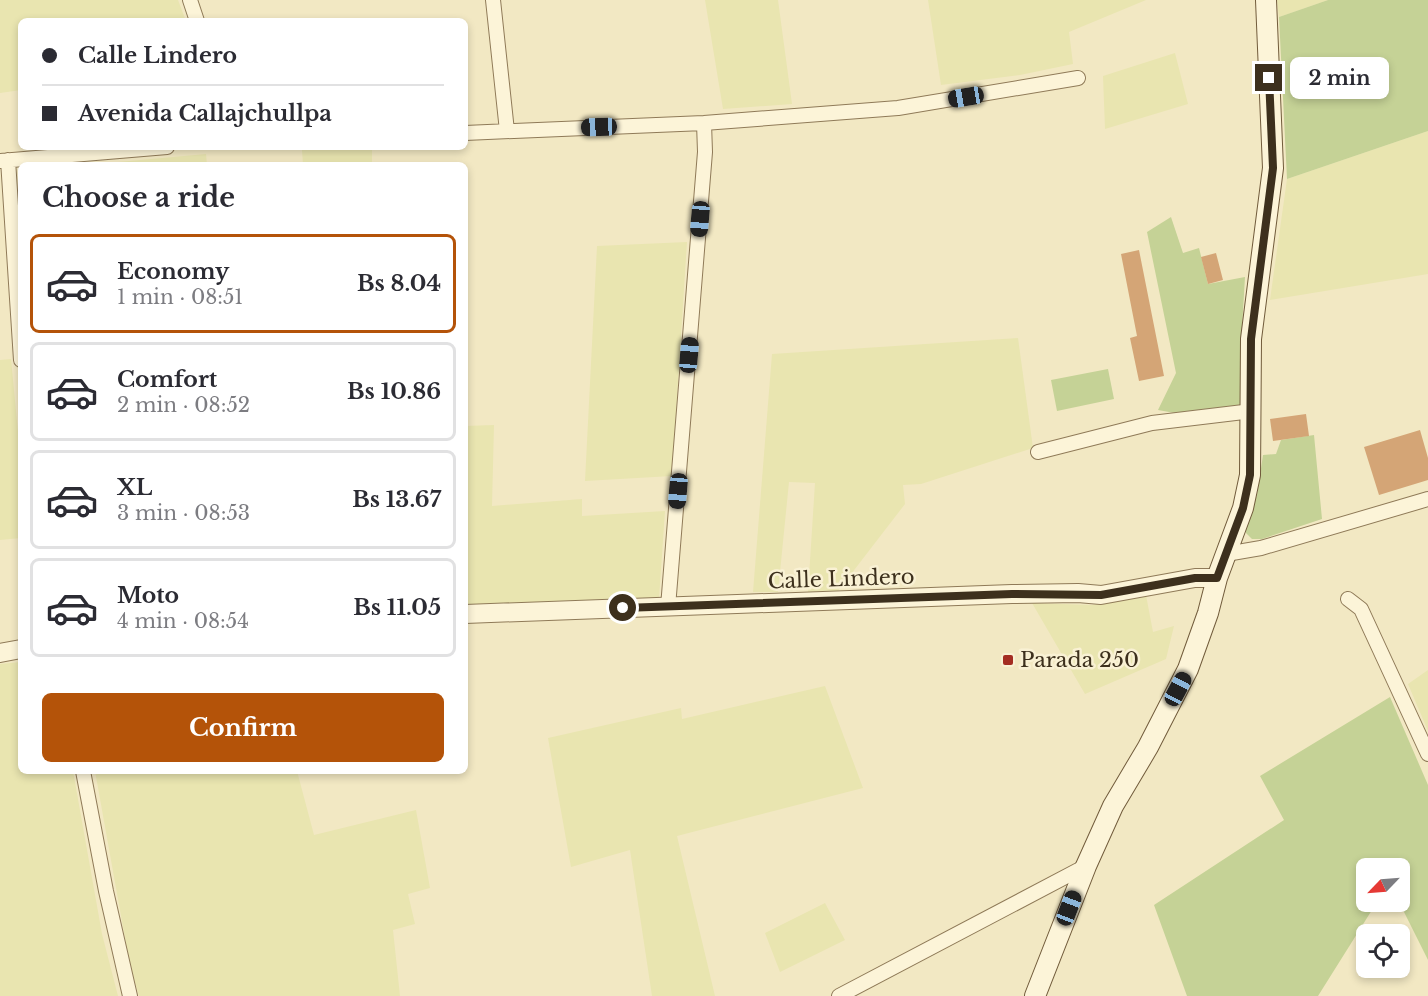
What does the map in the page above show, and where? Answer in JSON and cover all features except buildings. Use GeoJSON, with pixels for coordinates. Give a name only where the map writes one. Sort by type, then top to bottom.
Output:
{"type":"FeatureCollection","features":[{"type":"Feature","properties":{"kind":"main road"},"geometry":{"type":"LineString","coordinates":[[1035,996],[1086,866],[1113,806],[1148,747],[1188,669],[1208,613],[1217,578],[1243,508],[1250,475],[1251,339],[1273,168],[1266,0]]}},
{"type":"Feature","properties":{"kind":"street"},"geometry":{"type":"LineString","coordinates":[[190,0],[196,18]]}},
{"type":"Feature","properties":{"kind":"street"},"geometry":{"type":"LineString","coordinates":[[493,0],[507,131]]}},
{"type":"Feature","properties":{"kind":"street"},"geometry":{"type":"LineString","coordinates":[[468,133],[704,123],[898,108],[1078,78]]}},
{"type":"Feature","properties":{"kind":"street"},"geometry":{"type":"LineString","coordinates":[[668,607],[705,152],[704,123]]}},
{"type":"Feature","properties":{"kind":"street"},"geometry":{"type":"LineString","coordinates":[[18,325],[4,161],[132,150]]}},
{"type":"Feature","properties":{"kind":"street"},"geometry":{"type":"LineString","coordinates":[[1038,452],[1152,423],[1252,411]]}},
{"type":"Feature","properties":{"kind":"street"},"geometry":{"type":"LineString","coordinates":[[1226,554],[1261,548],[1428,499]]}},
{"type":"Feature","properties":{"kind":"street","name":"Calle Lindero"},"geometry":{"type":"LineString","coordinates":[[468,614],[1012,594],[1101,595],[1195,578],[1217,578]]}},
{"type":"Feature","properties":{"kind":"street"},"geometry":{"type":"LineString","coordinates":[[1348,599],[1361,609],[1428,754]]}},
{"type":"Feature","properties":{"kind":"street"},"geometry":{"type":"LineString","coordinates":[[0,652],[18,649]]}},
{"type":"Feature","properties":{"kind":"street"},"geometry":{"type":"LineString","coordinates":[[84,774],[106,891],[130,996]]}},
{"type":"Feature","properties":{"kind":"street"},"geometry":{"type":"LineString","coordinates":[[839,996],[1086,866]]}},
{"type":"Feature","properties":{"kind":"shaded area"},"geometry":{"type":"Polygon","coordinates":[[[0,0],[178,0],[185,18],[18,18],[18,90],[0,93],[0,0]]]}},
{"type":"Feature","properties":{"kind":"shaded area"},"geometry":{"type":"Polygon","coordinates":[[[705,0],[778,0],[792,104],[723,109],[705,0]]]}},
{"type":"Feature","properties":{"kind":"shaded area"},"geometry":{"type":"Polygon","coordinates":[[[928,0],[1146,0],[1069,32],[1073,64],[1020,75],[941,85],[928,0]]]}},
{"type":"Feature","properties":{"kind":"shaded area"},"geometry":{"type":"Polygon","coordinates":[[[1277,0],[1328,0],[1279,17],[1277,0]]]}},
{"type":"Feature","properties":{"kind":"shaded area"},"geometry":{"type":"Polygon","coordinates":[[[1175,53],[1188,104],[1105,129],[1103,76],[1175,53]]]}},
{"type":"Feature","properties":{"kind":"shaded area"},"geometry":{"type":"Polygon","coordinates":[[[1428,131],[1428,274],[1270,300],[1287,179],[1428,131]]]}},
{"type":"Feature","properties":{"kind":"shaded area"},"geometry":{"type":"Polygon","coordinates":[[[302,150],[372,150],[372,162],[303,162],[302,150]]]}},
{"type":"Feature","properties":{"kind":"shaded area"},"geometry":{"type":"Polygon","coordinates":[[[206,154],[207,162],[118,162],[206,154]]]}},
{"type":"Feature","properties":{"kind":"shaded area"},"geometry":{"type":"Polygon","coordinates":[[[687,242],[672,476],[585,481],[597,246],[687,242]]]}},
{"type":"Feature","properties":{"kind":"shaded area"},"geometry":{"type":"Polygon","coordinates":[[[1018,338],[1033,448],[921,484],[903,485],[905,504],[838,591],[808,592],[815,483],[789,482],[778,592],[753,592],[772,354],[1018,338]]]}},
{"type":"Feature","properties":{"kind":"shaded area"},"geometry":{"type":"Polygon","coordinates":[[[11,359],[18,432],[18,538],[0,540],[0,360],[11,359]]]}},
{"type":"Feature","properties":{"kind":"shaded area"},"geometry":{"type":"Polygon","coordinates":[[[494,425],[492,506],[582,499],[582,516],[665,511],[659,599],[468,605],[468,426],[494,425]]]}},
{"type":"Feature","properties":{"kind":"shaded area"},"geometry":{"type":"Polygon","coordinates":[[[1146,595],[1153,632],[1174,626],[1166,659],[1085,694],[1032,603],[1092,605],[1146,595]]]}},
{"type":"Feature","properties":{"kind":"shaded area"},"geometry":{"type":"Polygon","coordinates":[[[18,662],[18,774],[74,774],[102,934],[118,996],[0,996],[0,664],[18,662]]]}},
{"type":"Feature","properties":{"kind":"shaded area"},"geometry":{"type":"Polygon","coordinates":[[[1428,670],[1428,731],[1408,684],[1428,670]]]}},
{"type":"Feature","properties":{"kind":"shaded area"},"geometry":{"type":"Polygon","coordinates":[[[825,686],[863,788],[677,836],[715,996],[652,996],[630,850],[571,867],[548,738],[681,708],[682,719],[825,686]]]}},
{"type":"Feature","properties":{"kind":"shaded area"},"geometry":{"type":"Polygon","coordinates":[[[96,774],[298,774],[314,835],[416,810],[430,888],[408,894],[415,924],[393,930],[400,996],[139,996],[130,966],[96,774]]]}},
{"type":"Feature","properties":{"kind":"shaded area"},"geometry":{"type":"Polygon","coordinates":[[[825,903],[845,940],[780,972],[765,933],[825,903]]]}},
{"type":"Feature","properties":{"kind":"green space"},"geometry":{"type":"Polygon","coordinates":[[[1328,0],[1428,0],[1428,131],[1287,179],[1279,17],[1328,0]]]}},
{"type":"Feature","properties":{"kind":"green space"},"geometry":{"type":"Polygon","coordinates":[[[1171,217],[1183,253],[1199,248],[1208,284],[1245,277],[1241,345],[1243,397],[1238,407],[1180,414],[1158,410],[1176,373],[1147,232],[1171,217]]]}},
{"type":"Feature","properties":{"kind":"green space"},"geometry":{"type":"Polygon","coordinates":[[[1108,369],[1114,399],[1057,411],[1051,380],[1108,369]]]}},
{"type":"Feature","properties":{"kind":"green space"},"geometry":{"type":"Polygon","coordinates":[[[1314,435],[1322,519],[1262,539],[1252,539],[1246,533],[1246,524],[1257,495],[1263,455],[1276,454],[1281,440],[1314,435]]]}},
{"type":"Feature","properties":{"kind":"green space"},"geometry":{"type":"Polygon","coordinates":[[[1390,697],[1428,785],[1428,960],[1404,912],[1410,912],[1410,858],[1356,858],[1356,912],[1371,912],[1363,924],[1356,924],[1356,935],[1318,996],[1187,996],[1154,905],[1284,820],[1260,776],[1390,697]]]}},
{"type":"Feature","properties":{"kind":"place","name":"Parada 250"},"geometry":{"type":"Point","coordinates":[1008,660]}},
{"type":"Feature","properties":{"kind":"route"},"geometry":{"type":"LineString","coordinates":[[623,608],[1012,594],[1101,595],[1195,578],[1217,578],[1243,508],[1250,475],[1251,339],[1273,168],[1269,78]]}}]}
